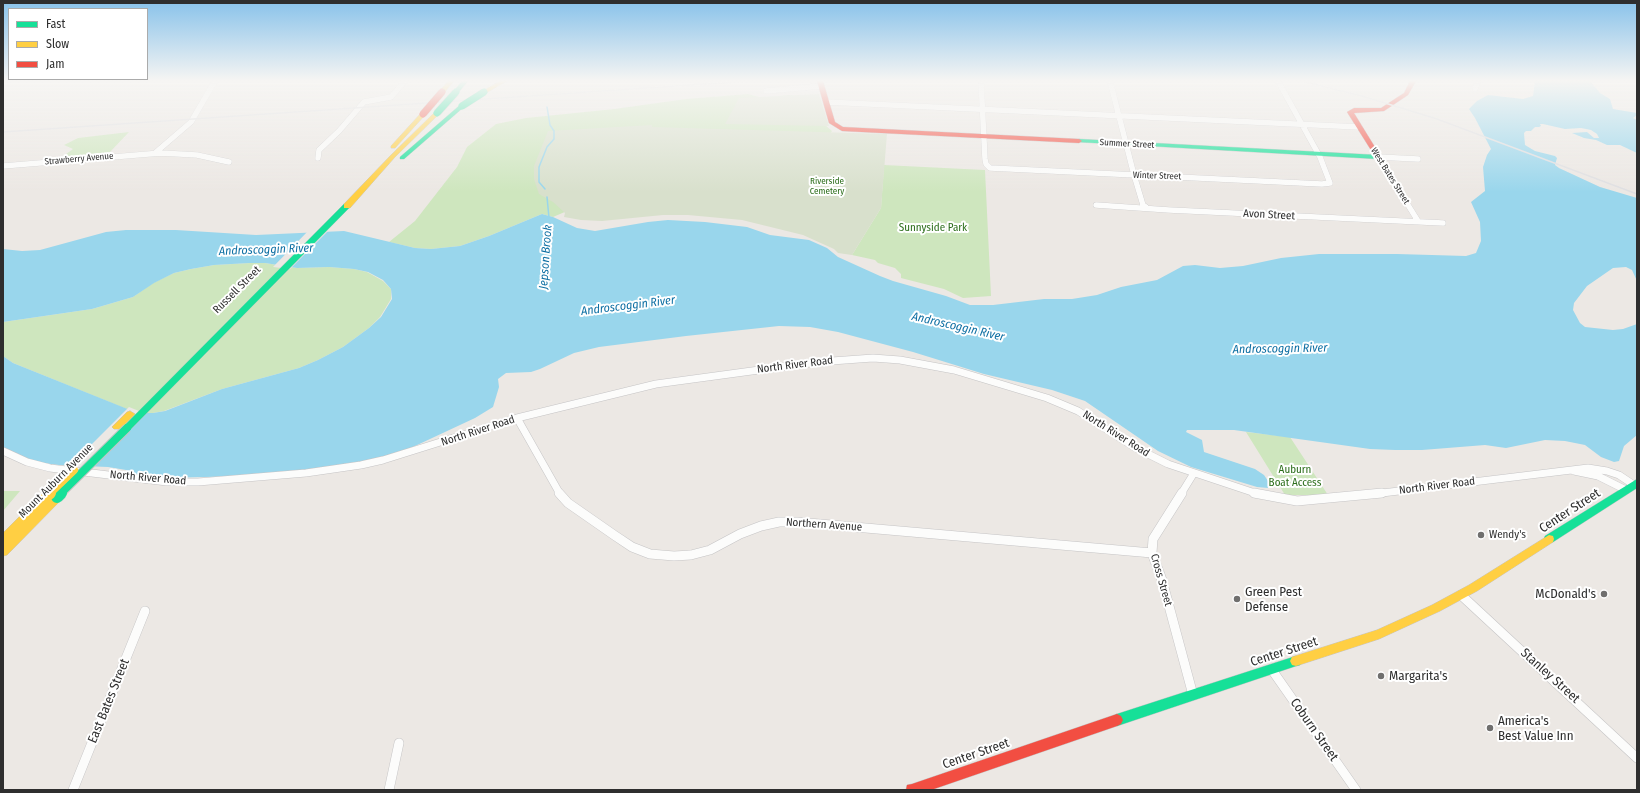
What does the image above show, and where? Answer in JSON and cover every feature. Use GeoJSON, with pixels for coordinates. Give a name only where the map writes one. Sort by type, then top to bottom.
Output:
{"type":"FeatureCollection","features":[{"type":"Feature","properties":{"kind":"main road"},"geometry":{"type":"LineString","coordinates":[[348,201],[420,118]]}},
{"type":"Feature","properties":{"kind":"main road","name":"Russell Street"},"geometry":{"type":"LineString","coordinates":[[117,427],[170,379],[432,118]]}},
{"type":"Feature","properties":{"kind":"main road"},"geometry":{"type":"LineString","coordinates":[[348,201],[448,118]]}},
{"type":"Feature","properties":{"kind":"main road","name":"Summer Street"},"geometry":{"type":"LineString","coordinates":[[831,118],[832,123],[837,127],[848,129],[1378,157]]}},
{"type":"Feature","properties":{"kind":"main road","name":"West Bates Street"},"geometry":{"type":"LineString","coordinates":[[1353,118],[1378,157]]}},
{"type":"Feature","properties":{"kind":"main road","name":"Russell Street"},"geometry":{"type":"LineString","coordinates":[[127,428],[170,379]]}},
{"type":"Feature","properties":{"kind":"main road","name":"Mount Auburn Avenue"},"geometry":{"type":"LineString","coordinates":[[3,552],[117,427]]}},
{"type":"Feature","properties":{"kind":"main road","name":"Mount Auburn Avenue"},"geometry":{"type":"LineString","coordinates":[[3,540],[127,428]]}},
{"type":"Feature","properties":{"kind":"main road","name":"Center Street"},"geometry":{"type":"LineString","coordinates":[[912,790],[1037,746],[1379,634],[1461,595],[1632,486]]}},
{"type":"Feature","properties":{"kind":"street"},"geometry":{"type":"LineString","coordinates":[[155,153],[191,122],[193,118]]}},
{"type":"Feature","properties":{"kind":"street"},"geometry":{"type":"LineString","coordinates":[[318,158],[319,150],[350,118]]}},
{"type":"Feature","properties":{"kind":"street"},"geometry":{"type":"LineString","coordinates":[[983,118],[984,137]]}},
{"type":"Feature","properties":{"kind":"street"},"geometry":{"type":"LineString","coordinates":[[1120,118],[1134,175],[1143,205],[1146,208]]}},
{"type":"Feature","properties":{"kind":"street"},"geometry":{"type":"LineString","coordinates":[[1160,118],[1359,127]]}},
{"type":"Feature","properties":{"kind":"street"},"geometry":{"type":"LineString","coordinates":[[1298,118],[1318,154]]}},
{"type":"Feature","properties":{"kind":"street","name":"Winter Street"},"geometry":{"type":"LineString","coordinates":[[984,137],[985,159],[988,167],[993,168],[1327,184],[1330,181],[1318,154]]}},
{"type":"Feature","properties":{"kind":"street","name":"Strawberry Avenue"},"geometry":{"type":"LineString","coordinates":[[3,166],[155,153],[197,155],[230,162]]}},
{"type":"Feature","properties":{"kind":"street","name":"Summer Street"},"geometry":{"type":"LineString","coordinates":[[1378,157],[1418,159]]}},
{"type":"Feature","properties":{"kind":"street","name":"West Bates Street"},"geometry":{"type":"LineString","coordinates":[[1378,157],[1418,221]]}},
{"type":"Feature","properties":{"kind":"street","name":"Avon Street"},"geometry":{"type":"LineString","coordinates":[[1096,205],[1443,223]]}},
{"type":"Feature","properties":{"kind":"street","name":"North River Road"},"geometry":{"type":"LineString","coordinates":[[3,451],[28,462],[50,468],[167,482],[198,482],[306,473],[361,465],[419,450],[517,418],[617,392],[656,384],[841,359],[859,358],[895,359],[967,374],[1066,405],[1087,416],[1146,454],[1194,473],[1250,492],[1276,498],[1297,501],[1347,497],[1574,470],[1580,468],[1600,469],[1619,476],[1632,486]]}},
{"type":"Feature","properties":{"kind":"street","name":"Northern Avenue"},"geometry":{"type":"LineString","coordinates":[[517,418],[557,490],[568,503],[614,536],[632,547],[650,554],[674,556],[691,555],[710,550],[740,534],[761,526],[785,522],[1152,552]]}},
{"type":"Feature","properties":{"kind":"street","name":"Cross Street"},"geometry":{"type":"LineString","coordinates":[[1193,695],[1162,580],[1152,552],[1153,539],[1194,473]]}},
{"type":"Feature","properties":{"kind":"street","name":"Stanley Street"},"geometry":{"type":"LineString","coordinates":[[1461,595],[1637,758]]}},
{"type":"Feature","properties":{"kind":"street","name":"East Bates Street"},"geometry":{"type":"LineString","coordinates":[[73,790],[145,611]]}},
{"type":"Feature","properties":{"kind":"street","name":"Coburn Street"},"geometry":{"type":"LineString","coordinates":[[1272,670],[1356,790]]}},
{"type":"Feature","properties":{"kind":"street"},"geometry":{"type":"LineString","coordinates":[[389,790],[399,743]]}},
{"type":"Feature","properties":{"kind":"green space"},"geometry":{"type":"Polygon","coordinates":[[[526,118],[821,118],[825,125],[832,131],[827,139],[567,211],[553,217],[542,214],[489,236],[460,246],[431,249],[415,248],[389,242],[415,221],[457,167],[467,147],[496,124],[526,118]]]}},
{"type":"Feature","properties":{"kind":"green space"},"geometry":{"type":"Polygon","coordinates":[[[728,118],[827,118],[829,126],[725,124],[728,118]]]}},
{"type":"Feature","properties":{"kind":"green space","name":"Riverside Cemetery"},"geometry":{"type":"Polygon","coordinates":[[[652,125],[652,127],[887,134],[881,208],[852,255],[838,253],[834,249],[803,235],[742,220],[688,215],[663,215],[602,221],[581,220],[564,217],[565,213],[553,202],[539,194],[534,179],[534,166],[548,131],[652,125]]]}},
{"type":"Feature","properties":{"kind":"green space"},"geometry":{"type":"Polygon","coordinates":[[[129,132],[110,152],[62,157],[73,149],[64,145],[78,138],[129,132]]]}},
{"type":"Feature","properties":{"kind":"green space","name":"Sunnyside Park"},"geometry":{"type":"Polygon","coordinates":[[[884,165],[985,170],[991,296],[963,298],[944,289],[901,278],[901,274],[895,268],[878,263],[875,260],[852,255],[881,208],[884,165]]]}},
{"type":"Feature","properties":{"kind":"green space"},"geometry":{"type":"Polygon","coordinates":[[[265,263],[297,268],[329,267],[354,269],[367,272],[383,281],[391,289],[391,299],[380,317],[369,328],[343,347],[318,360],[299,368],[222,389],[164,411],[153,413],[139,413],[129,410],[13,363],[3,356],[3,322],[92,309],[133,297],[153,283],[174,273],[214,265],[265,263]]]}},
{"type":"Feature","properties":{"kind":"green space","name":"Auburn Boat Access"},"geometry":{"type":"Polygon","coordinates":[[[1246,432],[1290,437],[1328,495],[1285,495],[1246,432]]]}},
{"type":"Feature","properties":{"kind":"green space"},"geometry":{"type":"Polygon","coordinates":[[[3,491],[20,491],[3,511],[3,491]]]}},
{"type":"Feature","properties":{"kind":"water","name":"Androscoggin River"},"geometry":{"type":"Polygon","coordinates":[[[1475,118],[1633,118],[1637,120],[1637,153],[1620,145],[1607,145],[1572,133],[1587,132],[1594,138],[1599,138],[1597,134],[1591,130],[1581,128],[1565,129],[1540,124],[1541,126],[1535,127],[1531,131],[1526,131],[1524,133],[1525,145],[1535,151],[1555,156],[1557,158],[1555,165],[1559,168],[1600,187],[1637,198],[1637,281],[1632,270],[1626,267],[1613,268],[1587,286],[1574,303],[1573,310],[1580,323],[1585,327],[1613,330],[1623,329],[1637,324],[1637,435],[1624,446],[1619,461],[1614,462],[1601,457],[1585,445],[1565,441],[1545,440],[1506,448],[1485,445],[1422,450],[1395,450],[1370,449],[1234,430],[1187,430],[1186,432],[1202,440],[1204,452],[1255,469],[1264,475],[1268,481],[1268,488],[1257,487],[1191,467],[1158,451],[1085,401],[1052,390],[984,374],[913,352],[838,332],[810,327],[779,326],[599,347],[574,353],[531,372],[506,373],[498,379],[499,387],[493,407],[475,418],[400,453],[379,460],[284,475],[165,478],[135,475],[126,470],[108,467],[59,465],[34,462],[3,449],[3,356],[13,363],[130,410],[139,413],[153,413],[165,411],[222,389],[299,368],[318,360],[343,347],[369,328],[381,317],[392,299],[391,289],[383,280],[368,272],[354,269],[329,267],[297,268],[265,263],[214,265],[174,273],[154,283],[133,297],[92,309],[3,322],[3,249],[22,251],[40,250],[106,232],[126,230],[176,230],[256,235],[344,231],[415,248],[431,249],[460,246],[489,236],[542,214],[553,217],[577,228],[595,231],[668,220],[705,222],[747,227],[770,235],[809,240],[827,248],[838,257],[893,281],[946,296],[970,305],[993,305],[1044,299],[1072,299],[1097,295],[1121,287],[1157,280],[1183,266],[1195,265],[1220,268],[1243,266],[1281,258],[1319,254],[1466,256],[1476,253],[1481,241],[1480,222],[1471,202],[1485,191],[1483,167],[1487,155],[1491,149],[1475,118]]]}},
{"type":"Feature","properties":{"kind":"pier"},"geometry":{"type":"Polygon","coordinates":[[[329,230],[290,269],[273,267],[308,231],[329,230]]]}},
{"type":"Feature","properties":{"kind":"pier"},"geometry":{"type":"Polygon","coordinates":[[[129,407],[139,411],[93,468],[69,467],[129,407]]]}},
{"type":"Feature","properties":{"kind":"waterway","name":"Jepson Brook"},"geometry":{"type":"LineString","coordinates":[[545,189],[539,182],[539,167],[547,147],[554,139],[554,131],[550,125],[549,118]]}},
{"type":"Feature","properties":{"kind":"waterway","name":"Jepson Brook"},"geometry":{"type":"LineString","coordinates":[[547,197],[549,218]]}},
{"type":"Feature","properties":{"kind":"railway"},"geometry":{"type":"LineString","coordinates":[[3,132],[208,118]]}},
{"type":"Feature","properties":{"kind":"railway"},"geometry":{"type":"LineString","coordinates":[[1434,118],[1637,194]]}},
{"type":"Feature","properties":{"kind":"traffic: fast"},"geometry":{"type":"LineString","coordinates":[[402,158],[448,118]]}},
{"type":"Feature","properties":{"kind":"traffic: fast"},"geometry":{"type":"LineString","coordinates":[[1079,141],[1378,157]]}},
{"type":"Feature","properties":{"kind":"traffic: fast"},"geometry":{"type":"LineString","coordinates":[[127,428],[347,206]]}},
{"type":"Feature","properties":{"kind":"traffic: fast"},"geometry":{"type":"LineString","coordinates":[[57,497],[127,428]]}},
{"type":"Feature","properties":{"kind":"traffic: fast"},"geometry":{"type":"LineString","coordinates":[[1549,539],[1637,483]]}},
{"type":"Feature","properties":{"kind":"traffic: fast"},"geometry":{"type":"LineString","coordinates":[[1117,720],[1296,661]]}},
{"type":"Feature","properties":{"kind":"traffic: slow"},"geometry":{"type":"LineString","coordinates":[[393,147],[419,118]]}},
{"type":"Feature","properties":{"kind":"traffic: slow"},"geometry":{"type":"LineString","coordinates":[[347,206],[393,156],[432,118]]}},
{"type":"Feature","properties":{"kind":"traffic: slow"},"geometry":{"type":"LineString","coordinates":[[117,427],[130,414]]}},
{"type":"Feature","properties":{"kind":"traffic: slow"},"geometry":{"type":"LineString","coordinates":[[49,494],[74,470]]}},
{"type":"Feature","properties":{"kind":"traffic: slow"},"geometry":{"type":"LineString","coordinates":[[3,540],[49,494]]}},
{"type":"Feature","properties":{"kind":"traffic: slow"},"geometry":{"type":"LineString","coordinates":[[3,552],[57,497]]}},
{"type":"Feature","properties":{"kind":"traffic: slow"},"geometry":{"type":"LineString","coordinates":[[1296,661],[1379,634],[1436,608],[1473,588],[1549,539]]}},
{"type":"Feature","properties":{"kind":"traffic: jam"},"geometry":{"type":"LineString","coordinates":[[831,118],[832,123],[842,129],[1079,141]]}},
{"type":"Feature","properties":{"kind":"traffic: jam"},"geometry":{"type":"LineString","coordinates":[[1354,118],[1378,157]]}},
{"type":"Feature","properties":{"kind":"traffic: jam"},"geometry":{"type":"LineString","coordinates":[[912,790],[1117,720]]}},
{"type":"Feature","properties":{"kind":"place","name":"Wendy's"},"geometry":{"type":"Point","coordinates":[1481,535]}},
{"type":"Feature","properties":{"kind":"place","name":"McDonald's"},"geometry":{"type":"Point","coordinates":[1604,594]}},
{"type":"Feature","properties":{"kind":"place","name":"Green Pest Defense"},"geometry":{"type":"Point","coordinates":[1237,599]}},
{"type":"Feature","properties":{"kind":"place","name":"Margarita's"},"geometry":{"type":"Point","coordinates":[1381,676]}},
{"type":"Feature","properties":{"kind":"place","name":"America's Best Value Inn"},"geometry":{"type":"Point","coordinates":[1490,728]}}]}
